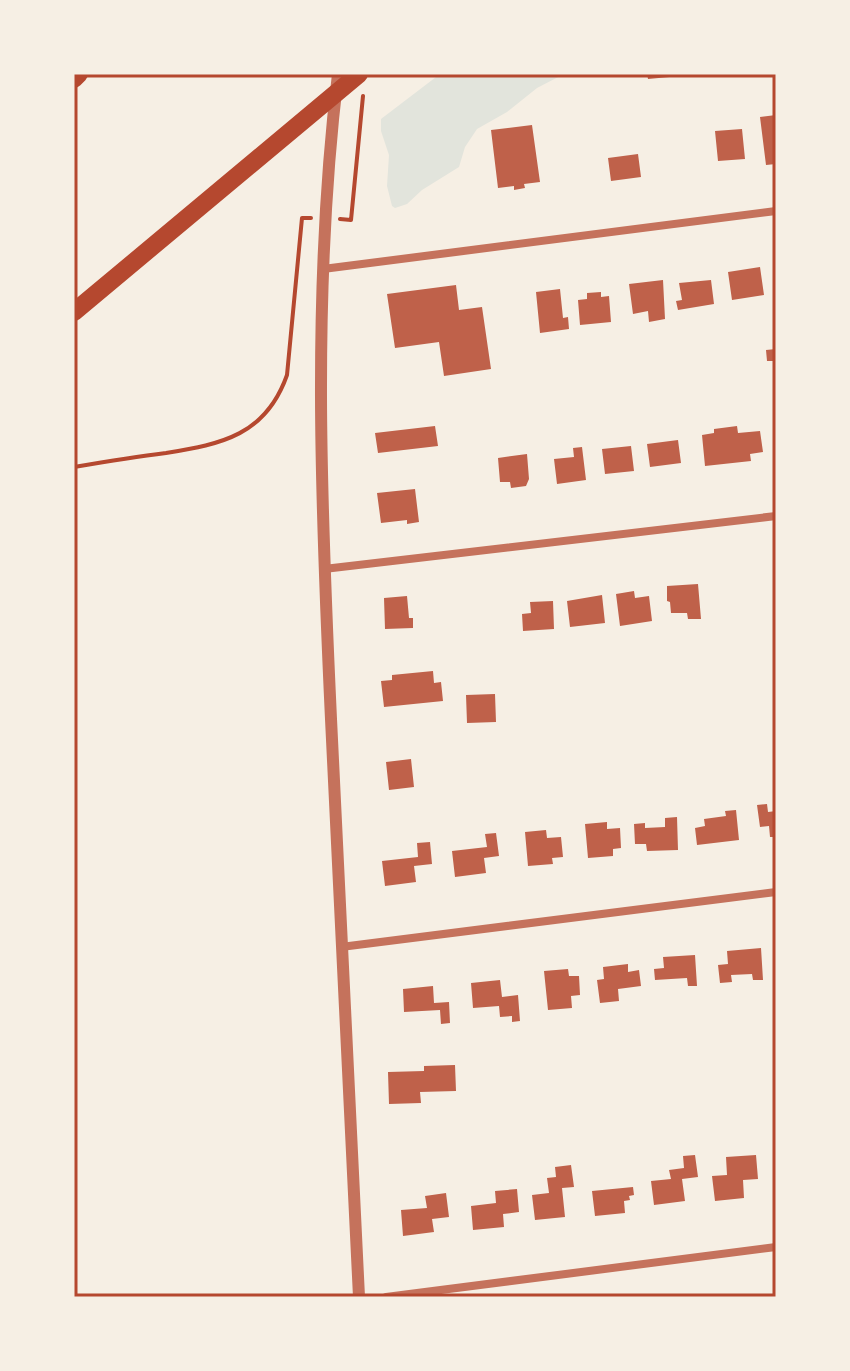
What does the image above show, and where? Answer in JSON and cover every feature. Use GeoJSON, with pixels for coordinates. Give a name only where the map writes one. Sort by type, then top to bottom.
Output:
{"type":"FeatureCollection","features":[{"type":"Feature","properties":{"kind":"highway"},"geometry":{"type":"LineString","coordinates":[[74,79],[79,74]]}},
{"type":"Feature","properties":{"kind":"highway"},"geometry":{"type":"LineString","coordinates":[[74,312],[287,135],[362,80]]}},
{"type":"Feature","properties":{"kind":"street"},"geometry":{"type":"LineString","coordinates":[[338,74],[323,269],[320,440],[359,1297]]}},
{"type":"Feature","properties":{"kind":"street"},"geometry":{"type":"LineString","coordinates":[[323,269],[776,211]]}},
{"type":"Feature","properties":{"kind":"street"},"geometry":{"type":"LineString","coordinates":[[324,569],[776,516]]}},
{"type":"Feature","properties":{"kind":"street"},"geometry":{"type":"LineString","coordinates":[[341,947],[776,892]]}},
{"type":"Feature","properties":{"kind":"street"},"geometry":{"type":"LineString","coordinates":[[386,1297],[776,1247]]}},
{"type":"Feature","properties":{"kind":"path"},"geometry":{"type":"LineString","coordinates":[[351,220],[362,80]]}},
{"type":"Feature","properties":{"kind":"path"},"geometry":{"type":"LineString","coordinates":[[74,467],[209,446],[235,438],[252,427],[269,409],[282,390],[287,375],[302,218]]}},
{"type":"Feature","properties":{"kind":"shaded area"},"geometry":{"type":"Polygon","coordinates":[[[440,74],[564,74],[537,88],[507,112],[477,129],[465,147],[459,167],[422,190],[407,204],[395,208],[387,186],[389,155],[381,131],[381,119],[440,74]]]}},
{"type":"Feature","properties":{"kind":"building"},"geometry":{"type":"Polygon","coordinates":[[[647,74],[680,74],[680,76],[648,79],[647,74]]]}},
{"type":"Feature","properties":{"kind":"building"},"geometry":{"type":"Polygon","coordinates":[[[776,115],[776,164],[766,165],[760,117],[776,115]]]}},
{"type":"Feature","properties":{"kind":"building"},"geometry":{"type":"Polygon","coordinates":[[[532,125],[540,182],[524,184],[525,188],[514,190],[514,186],[498,188],[491,130],[532,125]]]}},
{"type":"Feature","properties":{"kind":"building"},"geometry":{"type":"Polygon","coordinates":[[[742,129],[745,159],[718,161],[715,131],[742,129]]]}},
{"type":"Feature","properties":{"kind":"building"},"geometry":{"type":"Polygon","coordinates":[[[638,154],[641,177],[611,181],[608,158],[638,154]]]}},
{"type":"Feature","properties":{"kind":"building"},"geometry":{"type":"Polygon","coordinates":[[[760,267],[764,295],[732,300],[728,272],[760,267]]]}},
{"type":"Feature","properties":{"kind":"building"},"geometry":{"type":"Polygon","coordinates":[[[663,280],[665,319],[649,322],[648,311],[633,314],[629,284],[663,280]]]}},
{"type":"Feature","properties":{"kind":"building"},"geometry":{"type":"Polygon","coordinates":[[[711,280],[714,304],[678,310],[676,301],[682,300],[679,283],[711,280]]]}},
{"type":"Feature","properties":{"kind":"building"},"geometry":{"type":"Polygon","coordinates":[[[456,285],[459,310],[482,307],[491,369],[444,376],[439,342],[395,348],[387,294],[456,285]]]}},
{"type":"Feature","properties":{"kind":"building"},"geometry":{"type":"Polygon","coordinates":[[[560,289],[563,318],[568,317],[569,329],[540,333],[536,292],[560,289]]]}},
{"type":"Feature","properties":{"kind":"building"},"geometry":{"type":"Polygon","coordinates":[[[601,292],[601,297],[609,296],[611,322],[580,325],[578,300],[587,299],[587,293],[601,292]]]}},
{"type":"Feature","properties":{"kind":"building"},"geometry":{"type":"Polygon","coordinates":[[[776,349],[774,370],[773,361],[767,361],[766,350],[776,349]]]}},
{"type":"Feature","properties":{"kind":"building"},"geometry":{"type":"Polygon","coordinates":[[[435,426],[438,446],[378,453],[375,433],[435,426]]]}},
{"type":"Feature","properties":{"kind":"building"},"geometry":{"type":"Polygon","coordinates":[[[737,426],[738,433],[760,431],[763,452],[750,454],[751,461],[705,466],[702,435],[714,433],[714,429],[737,426]]]}},
{"type":"Feature","properties":{"kind":"building"},"geometry":{"type":"Polygon","coordinates":[[[678,440],[681,463],[650,467],[647,444],[678,440]]]}},
{"type":"Feature","properties":{"kind":"building"},"geometry":{"type":"Polygon","coordinates":[[[631,446],[634,471],[605,474],[602,449],[631,446]]]}},
{"type":"Feature","properties":{"kind":"building"},"geometry":{"type":"Polygon","coordinates":[[[582,447],[586,480],[557,484],[554,459],[574,457],[573,448],[582,447]]]}},
{"type":"Feature","properties":{"kind":"building"},"geometry":{"type":"Polygon","coordinates":[[[527,454],[529,479],[526,486],[511,488],[510,482],[500,482],[498,458],[527,454]]]}},
{"type":"Feature","properties":{"kind":"building"},"geometry":{"type":"Polygon","coordinates":[[[415,489],[419,522],[381,523],[377,493],[415,489]]]}},
{"type":"Feature","properties":{"kind":"building"},"geometry":{"type":"Polygon","coordinates":[[[698,584],[701,619],[688,619],[687,613],[671,613],[667,586],[698,584]]]}},
{"type":"Feature","properties":{"kind":"building"},"geometry":{"type":"Polygon","coordinates":[[[634,591],[635,598],[649,596],[652,621],[620,626],[616,594],[634,591]]]}},
{"type":"Feature","properties":{"kind":"building"},"geometry":{"type":"Polygon","coordinates":[[[602,595],[605,623],[570,627],[567,601],[602,595]]]}},
{"type":"Feature","properties":{"kind":"building"},"geometry":{"type":"Polygon","coordinates":[[[407,596],[413,628],[385,629],[384,598],[407,596]]]}},
{"type":"Feature","properties":{"kind":"building"},"geometry":{"type":"Polygon","coordinates":[[[553,601],[554,629],[523,631],[522,614],[531,613],[530,602],[553,601]]]}},
{"type":"Feature","properties":{"kind":"building"},"geometry":{"type":"Polygon","coordinates":[[[433,671],[434,683],[441,682],[443,701],[384,707],[381,681],[392,680],[392,675],[433,671]]]}},
{"type":"Feature","properties":{"kind":"building"},"geometry":{"type":"Polygon","coordinates":[[[495,694],[496,722],[467,723],[466,695],[495,694]]]}},
{"type":"Feature","properties":{"kind":"building"},"geometry":{"type":"Polygon","coordinates":[[[411,759],[414,787],[389,790],[386,762],[411,759]]]}},
{"type":"Feature","properties":{"kind":"building"},"geometry":{"type":"Polygon","coordinates":[[[767,804],[768,812],[776,811],[776,837],[770,837],[769,826],[760,827],[757,805],[767,804]]]}},
{"type":"Feature","properties":{"kind":"building"},"geometry":{"type":"Polygon","coordinates":[[[736,810],[739,840],[697,845],[695,828],[705,826],[704,819],[726,816],[725,811],[736,810]]]}},
{"type":"Feature","properties":{"kind":"building"},"geometry":{"type":"Polygon","coordinates":[[[677,817],[678,850],[647,851],[646,844],[635,844],[634,824],[645,823],[645,828],[665,827],[665,818],[677,817]]]}},
{"type":"Feature","properties":{"kind":"building"},"geometry":{"type":"Polygon","coordinates":[[[607,822],[607,829],[620,828],[621,848],[613,849],[613,856],[588,858],[585,824],[607,822]]]}},
{"type":"Feature","properties":{"kind":"building"},"geometry":{"type":"Polygon","coordinates":[[[546,830],[547,838],[561,837],[563,857],[552,858],[553,864],[528,866],[525,832],[546,830]]]}},
{"type":"Feature","properties":{"kind":"building"},"geometry":{"type":"Polygon","coordinates":[[[496,833],[499,856],[484,858],[486,873],[455,877],[452,851],[487,847],[485,834],[496,833]]]}},
{"type":"Feature","properties":{"kind":"building"},"geometry":{"type":"Polygon","coordinates":[[[430,842],[432,864],[414,866],[416,882],[385,886],[382,861],[418,857],[417,843],[430,842]]]}},
{"type":"Feature","properties":{"kind":"building"},"geometry":{"type":"Polygon","coordinates":[[[761,948],[763,980],[753,980],[752,974],[731,975],[732,982],[720,983],[718,965],[728,964],[727,951],[761,948]]]}},
{"type":"Feature","properties":{"kind":"building"},"geometry":{"type":"Polygon","coordinates":[[[695,955],[697,986],[688,986],[687,978],[655,980],[654,969],[664,968],[663,957],[695,955]]]}},
{"type":"Feature","properties":{"kind":"building"},"geometry":{"type":"Polygon","coordinates":[[[628,964],[628,972],[639,970],[641,986],[618,989],[619,1001],[600,1003],[597,980],[604,979],[603,967],[628,964]]]}},
{"type":"Feature","properties":{"kind":"building"},"geometry":{"type":"Polygon","coordinates":[[[568,969],[569,976],[579,976],[580,995],[571,996],[572,1008],[548,1010],[544,971],[568,969]]]}},
{"type":"Feature","properties":{"kind":"building"},"geometry":{"type":"Polygon","coordinates":[[[500,980],[502,997],[518,995],[520,1021],[512,1022],[512,1016],[500,1017],[499,1006],[473,1008],[471,983],[500,980]]]}},
{"type":"Feature","properties":{"kind":"building"},"geometry":{"type":"Polygon","coordinates":[[[433,986],[434,1003],[449,1002],[450,1023],[441,1024],[440,1010],[404,1012],[403,989],[433,986]]]}},
{"type":"Feature","properties":{"kind":"building"},"geometry":{"type":"Polygon","coordinates":[[[455,1065],[456,1091],[420,1092],[421,1103],[389,1104],[388,1072],[424,1071],[424,1066],[455,1065]]]}},
{"type":"Feature","properties":{"kind":"building"},"geometry":{"type":"Polygon","coordinates":[[[695,1155],[698,1177],[682,1179],[685,1201],[654,1205],[651,1181],[671,1179],[669,1170],[684,1168],[683,1156],[695,1155]]]}},
{"type":"Feature","properties":{"kind":"building"},"geometry":{"type":"Polygon","coordinates":[[[756,1155],[758,1179],[743,1180],[744,1198],[715,1201],[712,1176],[727,1175],[726,1157],[756,1155]]]}},
{"type":"Feature","properties":{"kind":"building"},"geometry":{"type":"Polygon","coordinates":[[[571,1165],[574,1187],[562,1188],[565,1217],[535,1220],[532,1195],[549,1193],[547,1178],[556,1177],[555,1167],[571,1165]]]}},
{"type":"Feature","properties":{"kind":"building"},"geometry":{"type":"Polygon","coordinates":[[[633,1187],[634,1195],[624,1201],[625,1213],[595,1216],[592,1191],[633,1187]]]}},
{"type":"Feature","properties":{"kind":"building"},"geometry":{"type":"Polygon","coordinates":[[[517,1189],[519,1212],[503,1214],[504,1227],[473,1230],[471,1206],[496,1203],[495,1191],[517,1189]]]}},
{"type":"Feature","properties":{"kind":"building"},"geometry":{"type":"Polygon","coordinates":[[[446,1193],[449,1217],[432,1219],[434,1232],[403,1236],[401,1210],[427,1208],[425,1196],[446,1193]]]}}]}
